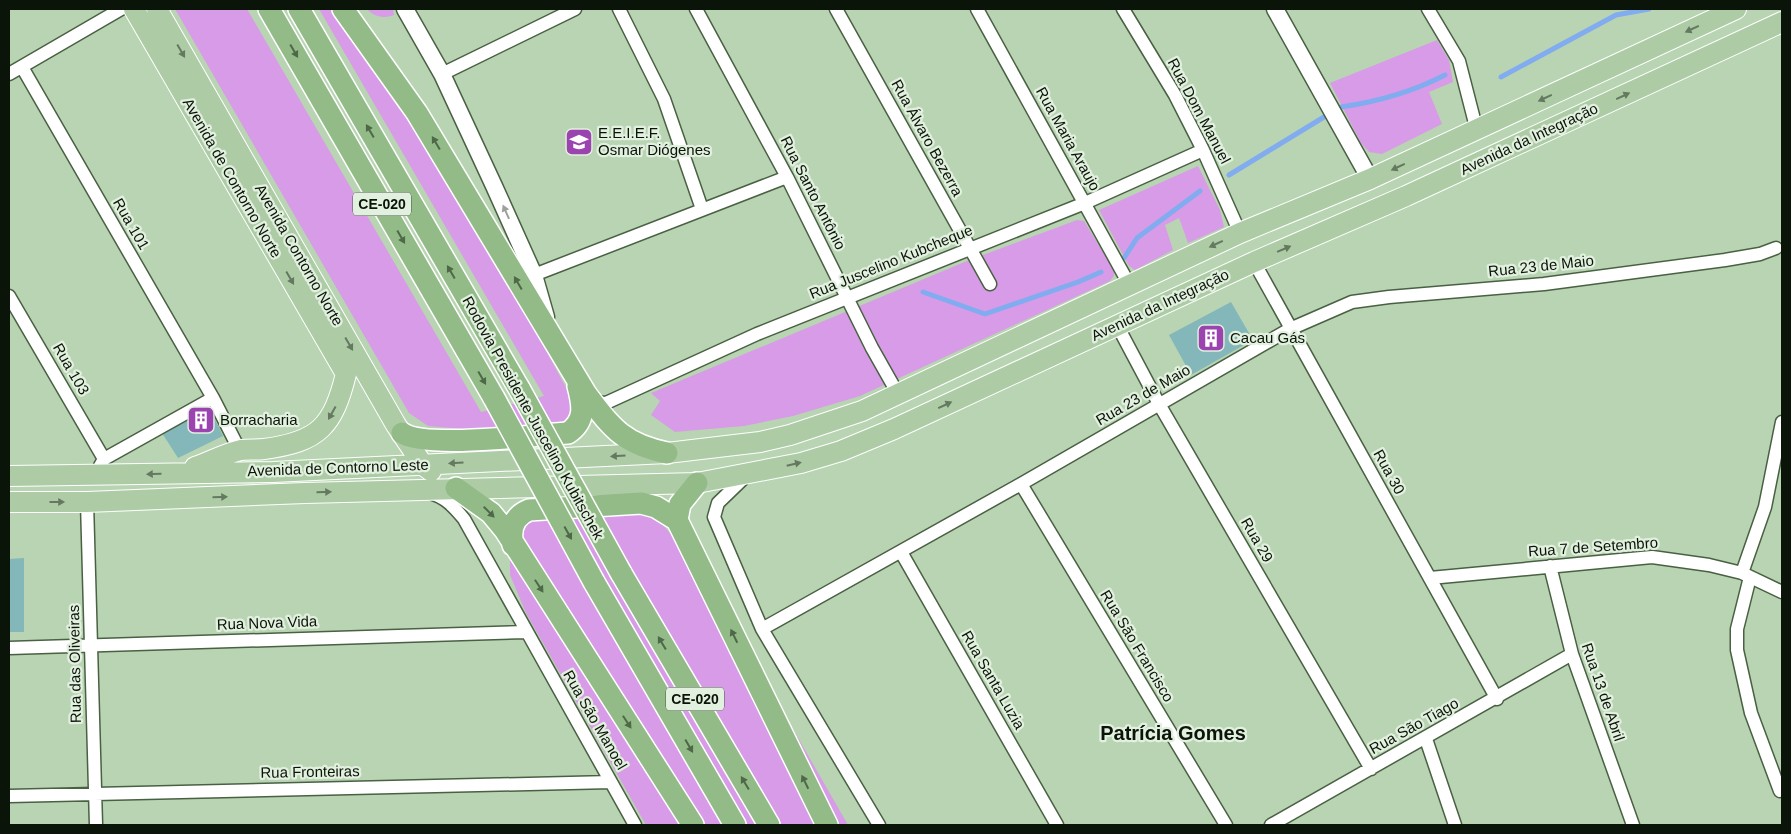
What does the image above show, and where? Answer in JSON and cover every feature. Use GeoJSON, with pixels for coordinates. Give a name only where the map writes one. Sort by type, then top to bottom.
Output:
{"type":"FeatureCollection","features":[{"type":"Feature","properties":{"kind":"highway","name":"Rodovia Presidente Juscelino Kubitschek"},"geometry":{"type":"LineString","coordinates":[[269,9],[494,398],[594,582],[735,825]]}},
{"type":"Feature","properties":{"kind":"highway","name":"Rodovia Presidente Juscelino Kubitschek"},"geometry":{"type":"LineString","coordinates":[[300,9],[520,390],[621,573],[770,825]]}},
{"type":"Feature","properties":{"kind":"highway"},"geometry":{"type":"LineString","coordinates":[[344,9],[417,113],[578,382],[592,402],[618,432],[631,441],[643,448],[667,453]]}},
{"type":"Feature","properties":{"kind":"highway"},"geometry":{"type":"LineString","coordinates":[[402,433],[418,440],[440,441],[568,433],[581,421],[583,405],[578,382]]}},
{"type":"Feature","properties":{"kind":"highway"},"geometry":{"type":"LineString","coordinates":[[677,520],[680,504],[698,483]]}},
{"type":"Feature","properties":{"kind":"highway"},"geometry":{"type":"LineString","coordinates":[[456,488],[491,513],[513,544],[692,825]]}},
{"type":"Feature","properties":{"kind":"highway"},"geometry":{"type":"LineString","coordinates":[[513,544],[514,524],[519,515],[529,510],[642,503],[656,507],[677,520],[827,825]]}},
{"type":"Feature","properties":{"kind":"main road","name":"Avenida de Contorno Norte"},"geometry":{"type":"LineString","coordinates":[[134,9],[353,369]]}},
{"type":"Feature","properties":{"kind":"main road","name":"Avenida Contorno Norte"},"geometry":{"type":"LineString","coordinates":[[157,9],[353,369],[402,433],[423,465],[456,488]]}},
{"type":"Feature","properties":{"kind":"main road","name":"Avenida da Integração"},"geometry":{"type":"LineString","coordinates":[[667,453],[713,450],[790,435],[862,410],[1240,233],[1370,180],[1736,9]]}},
{"type":"Feature","properties":{"kind":"main road","name":"Avenida da Integração"},"geometry":{"type":"LineString","coordinates":[[512,488],[698,483],[747,475],[841,450],[894,429],[1254,262],[1454,175],[1782,22]]}},
{"type":"Feature","properties":{"kind":"main road"},"geometry":{"type":"LineString","coordinates":[[1518,111],[1529,139]]}},
{"type":"Feature","properties":{"kind":"main road"},"geometry":{"type":"LineString","coordinates":[[1443,146],[1454,175]]}},
{"type":"Feature","properties":{"kind":"main road"},"geometry":{"type":"LineString","coordinates":[[273,472],[281,459],[320,430],[333,414],[353,369]]}},
{"type":"Feature","properties":{"kind":"main road"},"geometry":{"type":"LineString","coordinates":[[179,473],[240,450],[265,449],[303,441]]}},
{"type":"Feature","properties":{"kind":"main road"},"geometry":{"type":"LineString","coordinates":[[265,449],[271,453],[273,472]]}},
{"type":"Feature","properties":{"kind":"main road","name":"Avenida de Contorno Leste"},"geometry":{"type":"LineString","coordinates":[[9,476],[273,472],[667,453]]}},
{"type":"Feature","properties":{"kind":"main road","name":"Avenida de Contorno Leste"},"geometry":{"type":"LineString","coordinates":[[9,502],[87,502],[416,489],[512,488]]}},
{"type":"Feature","properties":{"kind":"street"},"geometry":{"type":"LineString","coordinates":[[9,74],[121,9]]}},
{"type":"Feature","properties":{"kind":"street"},"geometry":{"type":"LineString","coordinates":[[405,9],[442,74],[534,275],[553,340]]}},
{"type":"Feature","properties":{"kind":"street"},"geometry":{"type":"LineString","coordinates":[[442,74],[549,14],[575,9]]}},
{"type":"Feature","properties":{"kind":"street"},"geometry":{"type":"LineString","coordinates":[[619,9],[664,99],[702,210]]}},
{"type":"Feature","properties":{"kind":"street","name":"Rua Santo Antônio"},"geometry":{"type":"LineString","coordinates":[[696,9],[787,177],[848,296],[872,348],[898,394]]}},
{"type":"Feature","properties":{"kind":"street","name":"Rua Álvaro Bezerra"},"geometry":{"type":"LineString","coordinates":[[836,9],[990,284]]}},
{"type":"Feature","properties":{"kind":"street","name":"Rua Maria Araujo"},"geometry":{"type":"LineString","coordinates":[[977,9],[1129,284]]}},
{"type":"Feature","properties":{"kind":"street","name":"Rua Dom Manuel"},"geometry":{"type":"LineString","coordinates":[[1123,9],[1175,95],[1203,150],[1240,233]]}},
{"type":"Feature","properties":{"kind":"street"},"geometry":{"type":"LineString","coordinates":[[1275,9],[1370,180]]}},
{"type":"Feature","properties":{"kind":"street"},"geometry":{"type":"LineString","coordinates":[[1428,9],[1459,61],[1477,130]]}},
{"type":"Feature","properties":{"kind":"street","name":"Rua 101"},"geometry":{"type":"LineString","coordinates":[[22,67],[213,398],[240,450]]}},
{"type":"Feature","properties":{"kind":"street","name":"Rua Juscelino Kubcheque"},"geometry":{"type":"LineString","coordinates":[[592,402],[606,403],[757,334],[848,296],[1085,203],[1203,150]]}},
{"type":"Feature","properties":{"kind":"street"},"geometry":{"type":"LineString","coordinates":[[534,275],[787,177]]}},
{"type":"Feature","properties":{"kind":"street","name":"Rua 23 de Maio"},"geometry":{"type":"LineString","coordinates":[[762,628],[901,552],[1290,329],[1352,302],[1389,297],[1544,284],[1725,260],[1760,254],[1776,248]]}},
{"type":"Feature","properties":{"kind":"street","name":"Rua 30"},"geometry":{"type":"LineString","coordinates":[[1254,262],[1497,699]]}},
{"type":"Feature","properties":{"kind":"street","name":"Rua 103"},"geometry":{"type":"LineString","coordinates":[[9,296],[104,459]]}},
{"type":"Feature","properties":{"kind":"street","name":"Rua 29"},"geometry":{"type":"LineString","coordinates":[[1117,325],[1159,404],[1371,769]]}},
{"type":"Feature","properties":{"kind":"street"},"geometry":{"type":"LineString","coordinates":[[94,476],[104,459],[213,398]]}},
{"type":"Feature","properties":{"kind":"street"},"geometry":{"type":"LineString","coordinates":[[1780,791],[1750,714],[1737,650],[1736,629],[1746,575],[1765,506],[1782,422]]}},
{"type":"Feature","properties":{"kind":"street"},"geometry":{"type":"LineString","coordinates":[[747,475],[718,502],[714,517],[762,628],[879,825]]}},
{"type":"Feature","properties":{"kind":"street","name":"Rua São Francisco"},"geometry":{"type":"LineString","coordinates":[[1021,484],[1226,825]]}},
{"type":"Feature","properties":{"kind":"street","name":"Rua São Manoel"},"geometry":{"type":"LineString","coordinates":[[416,489],[438,495],[451,504],[464,519],[635,825]]}},
{"type":"Feature","properties":{"kind":"street","name":"Rua das Oliveiras"},"geometry":{"type":"LineString","coordinates":[[87,502],[92,645],[93,792],[96,825]]}},
{"type":"Feature","properties":{"kind":"street","name":"Rua Santa Luzia"},"geometry":{"type":"LineString","coordinates":[[901,552],[1057,825]]}},
{"type":"Feature","properties":{"kind":"street","name":"Rua 7 de Setembro"},"geometry":{"type":"LineString","coordinates":[[1430,578],[1652,557],[1709,565],[1746,575],[1782,592]]}},
{"type":"Feature","properties":{"kind":"street","name":"Rua 13 de Abril"},"geometry":{"type":"LineString","coordinates":[[1550,566],[1572,654],[1633,825]]}},
{"type":"Feature","properties":{"kind":"street","name":"Rua Nova Vida"},"geometry":{"type":"LineString","coordinates":[[9,648],[526,632]]}},
{"type":"Feature","properties":{"kind":"street","name":"Rua São Tiago"},"geometry":{"type":"LineString","coordinates":[[1271,825],[1497,699],[1572,654]]}},
{"type":"Feature","properties":{"kind":"street"},"geometry":{"type":"LineString","coordinates":[[1426,739],[1456,825]]}},
{"type":"Feature","properties":{"kind":"street","name":"Rua Fronteiras"},"geometry":{"type":"LineString","coordinates":[[9,796],[93,792],[611,782]]}},
{"type":"Feature","properties":{"kind":"shaded area"},"geometry":{"type":"Polygon","coordinates":[[[175,9],[247,9],[481,412],[544,396],[319,9],[334,9],[411,121],[467,211],[507,284],[531,322],[572,399],[572,413],[563,424],[475,430],[428,426],[409,413],[175,9]]]}},
{"type":"Feature","properties":{"kind":"shaded area"},"geometry":{"type":"Polygon","coordinates":[[[367,9],[393,9],[394,15],[387,17],[379,16],[367,9]]]}},
{"type":"Feature","properties":{"kind":"shaded area"},"geometry":{"type":"Polygon","coordinates":[[[1437,40],[1449,60],[1453,82],[1429,92],[1442,124],[1382,154],[1369,152],[1361,143],[1330,83],[1437,40]]]}},
{"type":"Feature","properties":{"kind":"shaded area"},"geometry":{"type":"Polygon","coordinates":[[[1198,166],[1220,210],[1224,227],[1188,243],[1179,218],[1165,225],[1173,250],[1135,270],[1129,266],[1099,210],[1198,166]]]}},
{"type":"Feature","properties":{"kind":"shaded area"},"geometry":{"type":"Polygon","coordinates":[[[1077,220],[1084,221],[1114,270],[1114,276],[1110,281],[860,396],[793,416],[744,426],[675,432],[651,415],[660,401],[651,393],[967,261],[1077,220]]]}},
{"type":"Feature","properties":{"kind":"shaded area"},"geometry":{"type":"Polygon","coordinates":[[[610,505],[653,514],[700,567],[848,825],[646,825],[526,613],[510,575],[513,524],[610,505]]]}},
{"type":"Feature","properties":{"kind":"building","name":"Cacau Gás"},"geometry":{"type":"Polygon","coordinates":[[[1231,302],[1253,340],[1191,375],[1169,335],[1231,302]]]}},
{"type":"Feature","properties":{"kind":"building","name":"Borracharia"},"geometry":{"type":"Polygon","coordinates":[[[209,407],[223,436],[178,458],[162,433],[209,407]]]}},
{"type":"Feature","properties":{"kind":"building"},"geometry":{"type":"Polygon","coordinates":[[[24,558],[24,632],[9,632],[9,559],[24,558]]]}},
{"type":"Feature","properties":{"kind":"waterway"},"geometry":{"type":"LineString","coordinates":[[1501,77],[1616,15],[1649,9]]}},
{"type":"Feature","properties":{"kind":"waterway"},"geometry":{"type":"LineString","coordinates":[[1341,107],[1394,95],[1445,75]]}},
{"type":"Feature","properties":{"kind":"waterway"},"geometry":{"type":"LineString","coordinates":[[1229,175],[1324,117]]}},
{"type":"Feature","properties":{"kind":"waterway"},"geometry":{"type":"LineString","coordinates":[[1124,258],[1137,238],[1200,191]]}},
{"type":"Feature","properties":{"kind":"waterway"},"geometry":{"type":"LineString","coordinates":[[923,292],[985,314],[1078,282],[1101,272]]}},
{"type":"Feature","properties":{"kind":"place","name":"E.E.I.E.F. Osmar Diógenes"},"geometry":{"type":"Point","coordinates":[579,142]}},
{"type":"Feature","properties":{"kind":"place","name":"Cacau Gás"},"geometry":{"type":"Point","coordinates":[1211,338]}},
{"type":"Feature","properties":{"kind":"place","name":"Borracharia"},"geometry":{"type":"Point","coordinates":[201,420]}},
{"type":"Feature","properties":{"kind":"district","name":"Patrícia Gomes"},"geometry":{"type":"Point","coordinates":[1173,733]}}]}
